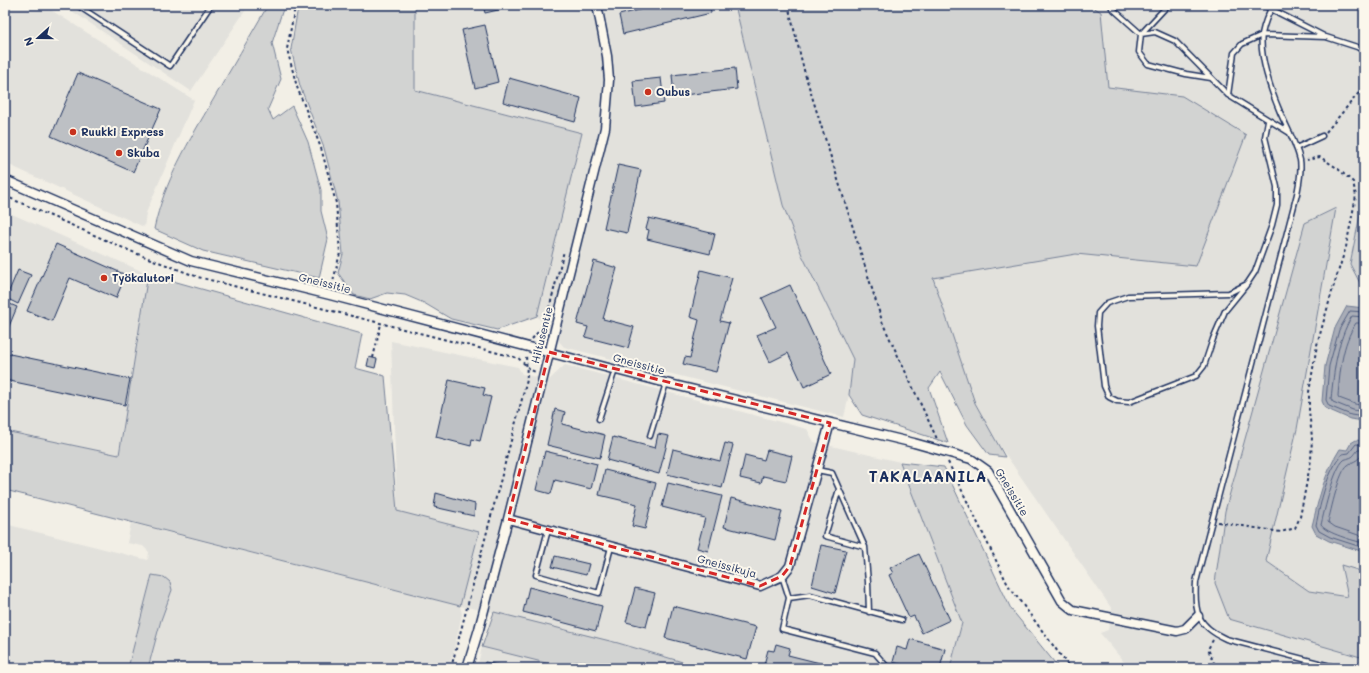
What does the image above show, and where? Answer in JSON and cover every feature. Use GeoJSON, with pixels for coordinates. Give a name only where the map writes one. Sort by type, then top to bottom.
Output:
{"type":"FeatureCollection","features":[{"type":"Feature","properties":{"kind":"street","name":"Hiltusentie"},"geometry":{"type":"LineString","coordinates":[[467,668],[508,520],[548,352],[605,128],[609,80],[607,56],[597,5]]}},
{"type":"Feature","properties":{"kind":"street","name":"Gneissitie"},"geometry":{"type":"LineString","coordinates":[[5,180],[191,261],[330,295],[666,383],[914,443],[971,459],[988,471],[1062,601],[1073,610],[1177,631],[1185,629],[1198,616]]}},
{"type":"Feature","properties":{"kind":"street"},"geometry":{"type":"LineString","coordinates":[[782,576],[790,566],[830,423]]}},
{"type":"Feature","properties":{"kind":"street","name":"Gneissikuja"},"geometry":{"type":"LineString","coordinates":[[508,520],[760,586],[782,576]]}},
{"type":"Feature","properties":{"kind":"lane"},"geometry":{"type":"LineString","coordinates":[[77,5],[170,66],[210,5]]}},
{"type":"Feature","properties":{"kind":"lane"},"geometry":{"type":"LineString","coordinates":[[1168,5],[1140,34],[1139,52],[1148,64],[1186,74],[1212,78]]}},
{"type":"Feature","properties":{"kind":"lane"},"geometry":{"type":"LineString","coordinates":[[1263,5],[1270,10],[1326,37],[1357,46],[1364,51]]}},
{"type":"Feature","properties":{"kind":"lane"},"geometry":{"type":"LineString","coordinates":[[1272,5],[1262,35],[1262,49],[1272,90],[1300,161],[1300,173],[1297,194],[1196,582],[1195,598],[1198,616],[1203,624],[1216,634],[1239,643],[1338,668]]}},
{"type":"Feature","properties":{"kind":"lane"},"geometry":{"type":"LineString","coordinates":[[1112,8],[1140,34]]}},
{"type":"Feature","properties":{"kind":"lane"},"geometry":{"type":"LineString","coordinates":[[1140,34],[1155,32],[1175,41],[1228,95],[1290,134]]}},
{"type":"Feature","properties":{"kind":"lane"},"geometry":{"type":"LineString","coordinates":[[1228,95],[1234,53],[1242,44],[1262,35],[1326,37]]}},
{"type":"Feature","properties":{"kind":"lane"},"geometry":{"type":"LineString","coordinates":[[1247,284],[1229,292],[1128,296],[1107,303],[1098,313],[1097,326],[1104,386],[1109,397],[1117,401],[1129,402],[1196,376],[1204,366],[1213,339],[1225,311],[1247,284],[1255,272],[1272,225],[1277,205],[1277,188],[1265,137],[1268,121]]}},
{"type":"Feature","properties":{"kind":"lane"},"geometry":{"type":"LineString","coordinates":[[1296,148],[1322,136]]}},
{"type":"Feature","properties":{"kind":"lane"},"geometry":{"type":"LineString","coordinates":[[599,419],[615,369]]}},
{"type":"Feature","properties":{"kind":"lane"},"geometry":{"type":"LineString","coordinates":[[650,436],[666,383]]}},
{"type":"Feature","properties":{"kind":"lane"},"geometry":{"type":"LineString","coordinates":[[817,470],[832,473],[865,547],[869,612]]}},
{"type":"Feature","properties":{"kind":"lane"},"geometry":{"type":"LineString","coordinates":[[839,489],[825,536],[865,547]]}},
{"type":"Feature","properties":{"kind":"lane"},"geometry":{"type":"LineString","coordinates":[[548,530],[536,575],[599,593],[611,547]]}},
{"type":"Feature","properties":{"kind":"lane"},"geometry":{"type":"LineString","coordinates":[[782,576],[789,598],[782,629],[875,653],[888,668]]}},
{"type":"Feature","properties":{"kind":"lane"},"geometry":{"type":"LineString","coordinates":[[789,598],[810,595],[902,620]]}},
{"type":"Feature","properties":{"kind":"path"},"geometry":{"type":"LineString","coordinates":[[297,5],[294,12],[287,49],[297,87],[321,148],[336,203],[340,253],[325,310]]}},
{"type":"Feature","properties":{"kind":"path"},"geometry":{"type":"LineString","coordinates":[[788,5],[805,74],[883,324],[929,420]]}},
{"type":"Feature","properties":{"kind":"path"},"geometry":{"type":"LineString","coordinates":[[1322,136],[1362,88]]}},
{"type":"Feature","properties":{"kind":"path"},"geometry":{"type":"LineString","coordinates":[[1212,521],[1281,532],[1296,528],[1300,517],[1311,460],[1312,437],[1309,411],[1309,392],[1317,345],[1346,247],[1356,196],[1353,182],[1337,168],[1320,157],[1300,161]]}},
{"type":"Feature","properties":{"kind":"path"},"geometry":{"type":"LineString","coordinates":[[451,668],[527,380],[526,356],[528,347],[530,342],[545,324],[564,250]]}},
{"type":"Feature","properties":{"kind":"path"},"geometry":{"type":"LineString","coordinates":[[373,358],[381,324]]}},
{"type":"Feature","properties":{"kind":"path"},"geometry":{"type":"LineString","coordinates":[[961,489],[1008,585],[1070,668]]}},
{"type":"Feature","properties":{"kind":"path"},"geometry":{"type":"LineString","coordinates":[[1216,634],[1208,649],[1216,668]]}},
{"type":"Feature","properties":{"kind":"highlighted area"},"geometry":{"type":"Polygon","coordinates":[[[549,352],[830,423],[790,566],[782,576],[760,586],[508,519],[549,352]]]}},
{"type":"Feature","properties":{"kind":"shaded area"},"geometry":{"type":"Polygon","coordinates":[[[5,5],[43,5],[194,100],[146,213],[144,227],[5,163],[5,5]]]}},
{"type":"Feature","properties":{"kind":"shaded area"},"geometry":{"type":"Polygon","coordinates":[[[63,5],[249,5],[191,91],[63,5]]]}},
{"type":"Feature","properties":{"kind":"shaded area"},"geometry":{"type":"Polygon","coordinates":[[[268,5],[286,5],[282,12],[272,43],[281,79],[268,109],[273,120],[292,106],[308,142],[321,190],[321,211],[328,239],[319,278],[203,251],[154,229],[164,195],[178,162],[268,5]]]}},
{"type":"Feature","properties":{"kind":"shaded area"},"geometry":{"type":"Polygon","coordinates":[[[301,5],[415,5],[415,90],[582,133],[537,316],[497,330],[451,319],[424,303],[405,295],[387,293],[370,299],[354,295],[338,273],[343,254],[338,202],[324,148],[300,86],[291,49],[297,13],[301,5]]]}},
{"type":"Feature","properties":{"kind":"shaded area"},"geometry":{"type":"Polygon","coordinates":[[[415,5],[735,5],[783,205],[802,255],[853,359],[849,395],[844,417],[564,347],[537,316],[582,133],[415,90],[415,5]]]}},
{"type":"Feature","properties":{"kind":"shaded area"},"geometry":{"type":"Polygon","coordinates":[[[735,5],[1090,5],[1101,12],[1108,87],[1182,96],[1246,135],[1196,266],[1076,254],[933,278],[975,403],[1005,457],[989,455],[967,425],[940,372],[929,388],[948,443],[862,415],[849,395],[853,359],[802,255],[783,205],[735,5]]]}},
{"type":"Feature","properties":{"kind":"shaded area"},"geometry":{"type":"Polygon","coordinates":[[[866,5],[1364,5],[1364,668],[1129,668],[1100,633],[1108,630],[1112,609],[957,384],[866,5]]]}},
{"type":"Feature","properties":{"kind":"shaded area"},"geometry":{"type":"Polygon","coordinates":[[[1364,195],[1364,284],[1361,285],[1350,264],[1364,195]]]}},
{"type":"Feature","properties":{"kind":"shaded area"},"geometry":{"type":"Polygon","coordinates":[[[1336,208],[1297,429],[1266,561],[1309,591],[1348,597],[1341,565],[1364,572],[1364,658],[1229,619],[1215,583],[1225,511],[1305,223],[1336,208]]]}},
{"type":"Feature","properties":{"kind":"shaded area"},"geometry":{"type":"Polygon","coordinates":[[[5,211],[148,274],[119,455],[5,431],[5,211]]]}},
{"type":"Feature","properties":{"kind":"shaded area"},"geometry":{"type":"Polygon","coordinates":[[[148,274],[362,334],[355,368],[385,376],[397,511],[479,532],[460,606],[5,490],[5,431],[119,455],[148,274]]]}},
{"type":"Feature","properties":{"kind":"shaded area"},"geometry":{"type":"Polygon","coordinates":[[[391,341],[518,367],[522,374],[549,380],[565,365],[807,429],[814,442],[900,462],[962,623],[950,668],[703,668],[618,643],[494,612],[460,606],[397,511],[391,341]]]}},
{"type":"Feature","properties":{"kind":"shaded area"},"geometry":{"type":"Polygon","coordinates":[[[900,462],[944,467],[1011,609],[1059,668],[950,668],[962,623],[900,462]]]}},
{"type":"Feature","properties":{"kind":"shaded area"},"geometry":{"type":"Polygon","coordinates":[[[131,523],[460,606],[462,614],[453,654],[448,668],[148,668],[161,620],[172,590],[152,575],[128,668],[5,668],[5,524],[148,560],[149,552],[143,546],[127,543],[131,523]]]}},
{"type":"Feature","properties":{"kind":"shaded area"},"geometry":{"type":"Polygon","coordinates":[[[152,575],[164,577],[170,582],[172,590],[161,620],[148,668],[128,668],[152,575]]]}},
{"type":"Feature","properties":{"kind":"shaded area"},"geometry":{"type":"Polygon","coordinates":[[[494,612],[618,643],[703,668],[605,668],[581,661],[571,663],[570,668],[566,668],[482,647],[494,612]]]}},
{"type":"Feature","properties":{"kind":"shaded area"},"geometry":{"type":"Polygon","coordinates":[[[482,647],[566,668],[477,668],[482,647]]]}},
{"type":"Feature","properties":{"kind":"shaded area"},"geometry":{"type":"Polygon","coordinates":[[[581,661],[605,668],[570,668],[571,663],[581,661]]]}},
{"type":"Feature","properties":{"kind":"water"},"geometry":{"type":"Polygon","coordinates":[[[1347,306],[1364,308],[1364,421],[1350,419],[1325,408],[1322,401],[1325,366],[1335,328],[1347,306]]]}},
{"type":"Feature","properties":{"kind":"water"},"geometry":{"type":"Polygon","coordinates":[[[1356,440],[1364,441],[1364,552],[1329,541],[1316,534],[1312,526],[1323,486],[1334,458],[1340,449],[1347,450],[1351,443],[1356,440]]]}},
{"type":"Feature","properties":{"kind":"building"},"geometry":{"type":"Polygon","coordinates":[[[483,5],[520,5],[485,13],[483,5]]]}},
{"type":"Feature","properties":{"kind":"building"},"geometry":{"type":"Polygon","coordinates":[[[659,5],[710,5],[711,13],[623,34],[619,15],[659,5]]]}},
{"type":"Feature","properties":{"kind":"building"},"geometry":{"type":"Polygon","coordinates":[[[485,25],[498,82],[475,88],[462,30],[485,25]]]}},
{"type":"Feature","properties":{"kind":"building"},"geometry":{"type":"Polygon","coordinates":[[[735,68],[737,89],[674,96],[672,75],[735,68]]]}},
{"type":"Feature","properties":{"kind":"building"},"geometry":{"type":"Polygon","coordinates":[[[78,73],[161,109],[133,172],[51,136],[78,73]]]}},
{"type":"Feature","properties":{"kind":"building"},"geometry":{"type":"Polygon","coordinates":[[[509,78],[581,98],[575,122],[503,102],[509,78]]]}},
{"type":"Feature","properties":{"kind":"building","name":"Oubus"},"geometry":{"type":"Polygon","coordinates":[[[661,78],[664,103],[636,107],[633,81],[661,78]]]}},
{"type":"Feature","properties":{"kind":"building"},"geometry":{"type":"Polygon","coordinates":[[[618,165],[641,170],[627,233],[604,228],[618,165]]]}},
{"type":"Feature","properties":{"kind":"building"},"geometry":{"type":"Polygon","coordinates":[[[649,218],[715,234],[710,254],[647,239],[649,230],[646,229],[649,218]]]}},
{"type":"Feature","properties":{"kind":"building"},"geometry":{"type":"Polygon","coordinates":[[[56,244],[126,275],[116,298],[70,278],[52,321],[27,311],[56,244]]]}},
{"type":"Feature","properties":{"kind":"building"},"geometry":{"type":"Polygon","coordinates":[[[594,261],[617,268],[603,319],[634,327],[628,348],[585,337],[588,327],[577,324],[594,261]]]}},
{"type":"Feature","properties":{"kind":"building"},"geometry":{"type":"Polygon","coordinates":[[[18,270],[31,275],[18,304],[6,298],[18,270]]]}},
{"type":"Feature","properties":{"kind":"building"},"geometry":{"type":"Polygon","coordinates":[[[701,270],[732,278],[720,321],[729,323],[716,372],[683,364],[685,357],[690,358],[699,320],[690,317],[701,270]]]}},
{"type":"Feature","properties":{"kind":"building"},"geometry":{"type":"Polygon","coordinates":[[[790,285],[831,374],[804,387],[788,353],[770,362],[757,335],[776,327],[762,298],[790,285]]]}},
{"type":"Feature","properties":{"kind":"building"},"geometry":{"type":"Polygon","coordinates":[[[5,302],[17,307],[5,336],[5,302]]]}},
{"type":"Feature","properties":{"kind":"building"},"geometry":{"type":"Polygon","coordinates":[[[5,353],[130,379],[125,405],[5,380],[5,353]]]}},
{"type":"Feature","properties":{"kind":"building"},"geometry":{"type":"Polygon","coordinates":[[[369,357],[377,359],[375,368],[367,366],[369,357]]]}},
{"type":"Feature","properties":{"kind":"building"},"geometry":{"type":"Polygon","coordinates":[[[449,380],[485,388],[483,395],[491,397],[480,441],[472,439],[471,446],[436,437],[449,380]]]}},
{"type":"Feature","properties":{"kind":"building"},"geometry":{"type":"Polygon","coordinates":[[[555,409],[565,412],[562,424],[605,435],[600,458],[547,445],[555,409]]]}},
{"type":"Feature","properties":{"kind":"building"},"geometry":{"type":"Polygon","coordinates":[[[658,434],[669,436],[659,474],[607,460],[613,437],[655,448],[658,434]]]}},
{"type":"Feature","properties":{"kind":"building"},"geometry":{"type":"Polygon","coordinates":[[[725,443],[733,445],[722,488],[667,474],[673,449],[720,461],[725,443]]]}},
{"type":"Feature","properties":{"kind":"building"},"geometry":{"type":"Polygon","coordinates":[[[767,450],[792,456],[786,481],[763,476],[761,483],[740,478],[745,455],[764,460],[767,450]]]}},
{"type":"Feature","properties":{"kind":"building"},"geometry":{"type":"Polygon","coordinates":[[[545,451],[597,464],[591,489],[555,480],[551,494],[536,490],[545,451]]]}},
{"type":"Feature","properties":{"kind":"building"},"geometry":{"type":"Polygon","coordinates":[[[605,470],[656,483],[645,529],[632,526],[637,504],[599,495],[605,470]]]}},
{"type":"Feature","properties":{"kind":"building"},"geometry":{"type":"Polygon","coordinates":[[[668,483],[722,496],[708,551],[697,548],[705,518],[662,507],[668,483]]]}},
{"type":"Feature","properties":{"kind":"building"},"geometry":{"type":"Polygon","coordinates":[[[436,493],[475,504],[474,516],[434,507],[436,493]]]}},
{"type":"Feature","properties":{"kind":"building"},"geometry":{"type":"Polygon","coordinates":[[[731,498],[782,511],[775,540],[724,527],[731,498]]]}},
{"type":"Feature","properties":{"kind":"building"},"geometry":{"type":"Polygon","coordinates":[[[821,545],[846,550],[835,593],[812,586],[821,545]]]}},
{"type":"Feature","properties":{"kind":"building"},"geometry":{"type":"Polygon","coordinates":[[[919,554],[950,620],[922,633],[914,616],[909,618],[889,575],[893,573],[890,568],[919,554]]]}},
{"type":"Feature","properties":{"kind":"building"},"geometry":{"type":"Polygon","coordinates":[[[555,556],[589,564],[586,575],[552,567],[555,556]]]}},
{"type":"Feature","properties":{"kind":"building"},"geometry":{"type":"Polygon","coordinates":[[[529,587],[602,606],[596,631],[523,612],[529,587]]]}},
{"type":"Feature","properties":{"kind":"building"},"geometry":{"type":"Polygon","coordinates":[[[635,588],[655,593],[646,627],[626,622],[635,588]]]}},
{"type":"Feature","properties":{"kind":"building"},"geometry":{"type":"Polygon","coordinates":[[[673,606],[756,627],[747,659],[665,638],[673,606]]]}},
{"type":"Feature","properties":{"kind":"building"},"geometry":{"type":"Polygon","coordinates":[[[910,639],[945,649],[940,668],[913,668],[893,662],[897,647],[907,650],[910,639]]]}},
{"type":"Feature","properties":{"kind":"building"},"geometry":{"type":"Polygon","coordinates":[[[776,644],[790,648],[788,655],[840,668],[763,668],[768,650],[774,651],[776,644]]]}},
{"type":"Feature","properties":{"kind":"building"},"geometry":{"type":"Polygon","coordinates":[[[485,662],[510,668],[483,668],[485,662]]]}},
{"type":"Feature","properties":{"kind":"place","name":"Oubus"},"geometry":{"type":"Point","coordinates":[648,92]}},
{"type":"Feature","properties":{"kind":"place","name":"Ruukki Express"},"geometry":{"type":"Point","coordinates":[73,132]}},
{"type":"Feature","properties":{"kind":"place","name":"Skuba"},"geometry":{"type":"Point","coordinates":[119,153]}},
{"type":"Feature","properties":{"kind":"place","name":"Työkalutori"},"geometry":{"type":"Point","coordinates":[104,278]}},
{"type":"Feature","properties":{"kind":"district","name":"TAKALAANILA"},"geometry":{"type":"Point","coordinates":[928,477]}}]}
